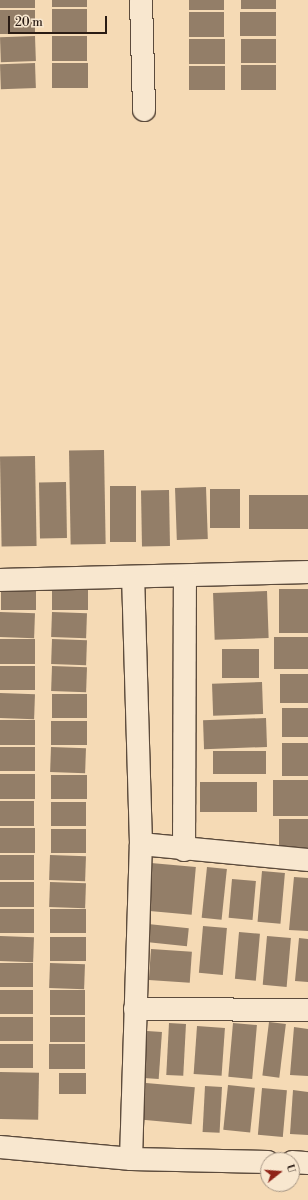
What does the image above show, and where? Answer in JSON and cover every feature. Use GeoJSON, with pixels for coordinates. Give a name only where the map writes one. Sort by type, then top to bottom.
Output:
{"type":"FeatureCollection","features":[{"type":"Feature","properties":{"kind":"street"},"geometry":{"type":"LineString","coordinates":[[141,0],[144,110]]}},
{"type":"Feature","properties":{"kind":"street"},"geometry":{"type":"LineString","coordinates":[[0,580],[185,577],[308,572]]}},
{"type":"Feature","properties":{"kind":"street"},"geometry":{"type":"LineString","coordinates":[[131,1159],[141,844],[133,577]]}},
{"type":"Feature","properties":{"kind":"street"},"geometry":{"type":"LineString","coordinates":[[184,850],[185,577]]}},
{"type":"Feature","properties":{"kind":"street"},"geometry":{"type":"LineString","coordinates":[[141,844],[184,850],[308,860]]}},
{"type":"Feature","properties":{"kind":"street"},"geometry":{"type":"LineString","coordinates":[[135,1009],[308,1010]]}},
{"type":"Feature","properties":{"kind":"street"},"geometry":{"type":"LineString","coordinates":[[0,1148],[131,1159],[260,1162]]}},
{"type":"Feature","properties":{"kind":"building"},"geometry":{"type":"Polygon","coordinates":[[[0,0],[35,0],[35,8],[0,8],[0,0]]]}},
{"type":"Feature","properties":{"kind":"building"},"geometry":{"type":"Polygon","coordinates":[[[52,0],[87,0],[87,7],[52,7],[52,0]]]}},
{"type":"Feature","properties":{"kind":"building"},"geometry":{"type":"Polygon","coordinates":[[[189,0],[224,0],[224,10],[189,10],[189,0]]]}},
{"type":"Feature","properties":{"kind":"building"},"geometry":{"type":"Polygon","coordinates":[[[241,0],[276,0],[276,9],[241,9],[241,0]]]}},
{"type":"Feature","properties":{"kind":"building"},"geometry":{"type":"Polygon","coordinates":[[[52,9],[87,9],[87,34],[52,34],[52,9]]]}},
{"type":"Feature","properties":{"kind":"building"},"geometry":{"type":"Polygon","coordinates":[[[0,10],[35,10],[35,34],[0,34],[0,10]]]}},
{"type":"Feature","properties":{"kind":"building"},"geometry":{"type":"Polygon","coordinates":[[[189,12],[224,12],[224,37],[189,37],[189,12]]]}},
{"type":"Feature","properties":{"kind":"building"},"geometry":{"type":"Polygon","coordinates":[[[240,12],[276,12],[276,36],[240,36],[240,12]]]}},
{"type":"Feature","properties":{"kind":"building"},"geometry":{"type":"Polygon","coordinates":[[[35,36],[36,61],[1,62],[0,37],[35,36]]]}},
{"type":"Feature","properties":{"kind":"building"},"geometry":{"type":"Polygon","coordinates":[[[52,36],[87,36],[87,61],[52,61],[52,36]]]}},
{"type":"Feature","properties":{"kind":"building"},"geometry":{"type":"Polygon","coordinates":[[[189,39],[225,39],[225,64],[189,64],[189,39]]]}},
{"type":"Feature","properties":{"kind":"building"},"geometry":{"type":"Polygon","coordinates":[[[241,39],[276,39],[276,63],[241,63],[241,39]]]}},
{"type":"Feature","properties":{"kind":"building"},"geometry":{"type":"Polygon","coordinates":[[[35,63],[36,88],[1,89],[0,64],[35,63]]]}},
{"type":"Feature","properties":{"kind":"building"},"geometry":{"type":"Polygon","coordinates":[[[52,63],[88,63],[88,88],[52,88],[52,63]]]}},
{"type":"Feature","properties":{"kind":"building"},"geometry":{"type":"Polygon","coordinates":[[[241,65],[276,65],[276,90],[241,90],[241,65]]]}},
{"type":"Feature","properties":{"kind":"building"},"geometry":{"type":"Polygon","coordinates":[[[189,66],[225,66],[225,90],[189,90],[189,66]]]}},
{"type":"Feature","properties":{"kind":"building"},"geometry":{"type":"Polygon","coordinates":[[[104,450],[106,544],[71,545],[69,451],[104,450]]]}},
{"type":"Feature","properties":{"kind":"building"},"geometry":{"type":"Polygon","coordinates":[[[35,456],[37,546],[2,547],[0,457],[35,456]]]}},
{"type":"Feature","properties":{"kind":"building"},"geometry":{"type":"Polygon","coordinates":[[[39,482],[66,482],[67,538],[40,538],[39,482]]]}},
{"type":"Feature","properties":{"kind":"building"},"geometry":{"type":"Polygon","coordinates":[[[110,486],[136,486],[136,542],[110,542],[110,486]]]}},
{"type":"Feature","properties":{"kind":"building"},"geometry":{"type":"Polygon","coordinates":[[[206,487],[208,539],[177,540],[175,488],[206,487]]]}},
{"type":"Feature","properties":{"kind":"building"},"geometry":{"type":"Polygon","coordinates":[[[210,489],[240,489],[240,528],[210,528],[210,489]]]}},
{"type":"Feature","properties":{"kind":"building"},"geometry":{"type":"Polygon","coordinates":[[[141,490],[169,490],[170,546],[142,546],[141,490]]]}},
{"type":"Feature","properties":{"kind":"building"},"geometry":{"type":"Polygon","coordinates":[[[249,495],[308,495],[308,529],[249,529],[249,495]]]}},
{"type":"Feature","properties":{"kind":"building"},"geometry":{"type":"Polygon","coordinates":[[[1,586],[36,586],[36,610],[1,610],[1,586]]]}},
{"type":"Feature","properties":{"kind":"building"},"geometry":{"type":"Polygon","coordinates":[[[52,586],[88,586],[88,610],[52,610],[52,586]]]}},
{"type":"Feature","properties":{"kind":"building"},"geometry":{"type":"Polygon","coordinates":[[[279,589],[308,589],[308,633],[279,633],[279,589]]]}},
{"type":"Feature","properties":{"kind":"building"},"geometry":{"type":"Polygon","coordinates":[[[267,591],[269,638],[215,640],[213,593],[267,591]]]}},
{"type":"Feature","properties":{"kind":"building"},"geometry":{"type":"Polygon","coordinates":[[[0,612],[35,613],[34,638],[0,637],[0,612]]]}},
{"type":"Feature","properties":{"kind":"building"},"geometry":{"type":"Polygon","coordinates":[[[52,612],[87,613],[86,638],[51,637],[52,612]]]}},
{"type":"Feature","properties":{"kind":"building"},"geometry":{"type":"Polygon","coordinates":[[[274,637],[308,637],[308,669],[274,669],[274,637]]]}},
{"type":"Feature","properties":{"kind":"building"},"geometry":{"type":"Polygon","coordinates":[[[0,639],[35,639],[35,664],[0,664],[0,639]]]}},
{"type":"Feature","properties":{"kind":"building"},"geometry":{"type":"Polygon","coordinates":[[[52,639],[87,640],[86,665],[51,664],[52,639]]]}},
{"type":"Feature","properties":{"kind":"building"},"geometry":{"type":"Polygon","coordinates":[[[222,649],[259,649],[259,678],[222,678],[222,649]]]}},
{"type":"Feature","properties":{"kind":"building"},"geometry":{"type":"Polygon","coordinates":[[[0,666],[35,666],[35,690],[0,690],[0,666]]]}},
{"type":"Feature","properties":{"kind":"building"},"geometry":{"type":"Polygon","coordinates":[[[52,666],[87,667],[86,692],[51,691],[52,666]]]}},
{"type":"Feature","properties":{"kind":"building"},"geometry":{"type":"Polygon","coordinates":[[[280,674],[308,674],[308,703],[280,703],[280,674]]]}},
{"type":"Feature","properties":{"kind":"building"},"geometry":{"type":"Polygon","coordinates":[[[262,682],[263,714],[213,716],[212,684],[262,682]]]}},
{"type":"Feature","properties":{"kind":"building"},"geometry":{"type":"Polygon","coordinates":[[[0,693],[35,694],[34,719],[0,718],[0,693]]]}},
{"type":"Feature","properties":{"kind":"building"},"geometry":{"type":"Polygon","coordinates":[[[52,694],[87,694],[87,718],[52,718],[52,694]]]}},
{"type":"Feature","properties":{"kind":"building"},"geometry":{"type":"Polygon","coordinates":[[[282,708],[308,708],[308,737],[282,737],[282,708]]]}},
{"type":"Feature","properties":{"kind":"building"},"geometry":{"type":"Polygon","coordinates":[[[266,718],[267,747],[204,749],[203,720],[266,718]]]}},
{"type":"Feature","properties":{"kind":"building"},"geometry":{"type":"Polygon","coordinates":[[[0,720],[35,720],[35,745],[0,745],[0,720]]]}},
{"type":"Feature","properties":{"kind":"building"},"geometry":{"type":"Polygon","coordinates":[[[51,721],[87,721],[87,745],[51,745],[51,721]]]}},
{"type":"Feature","properties":{"kind":"building"},"geometry":{"type":"Polygon","coordinates":[[[282,743],[308,743],[308,776],[282,776],[282,743]]]}},
{"type":"Feature","properties":{"kind":"building"},"geometry":{"type":"Polygon","coordinates":[[[0,747],[35,747],[35,771],[0,771],[0,747]]]}},
{"type":"Feature","properties":{"kind":"building"},"geometry":{"type":"Polygon","coordinates":[[[51,747],[86,748],[85,773],[50,772],[51,747]]]}},
{"type":"Feature","properties":{"kind":"building"},"geometry":{"type":"Polygon","coordinates":[[[213,751],[266,751],[266,774],[213,774],[213,751]]]}},
{"type":"Feature","properties":{"kind":"building"},"geometry":{"type":"Polygon","coordinates":[[[0,774],[35,774],[35,799],[0,799],[0,774]]]}},
{"type":"Feature","properties":{"kind":"building"},"geometry":{"type":"Polygon","coordinates":[[[51,775],[87,775],[87,799],[51,799],[51,775]]]}},
{"type":"Feature","properties":{"kind":"building"},"geometry":{"type":"Polygon","coordinates":[[[273,780],[308,780],[308,816],[273,816],[273,780]]]}},
{"type":"Feature","properties":{"kind":"building"},"geometry":{"type":"Polygon","coordinates":[[[200,782],[257,782],[257,812],[200,812],[200,782]]]}},
{"type":"Feature","properties":{"kind":"building"},"geometry":{"type":"Polygon","coordinates":[[[0,801],[34,801],[34,826],[0,826],[0,801]]]}},
{"type":"Feature","properties":{"kind":"building"},"geometry":{"type":"Polygon","coordinates":[[[51,802],[86,802],[86,826],[51,826],[51,802]]]}},
{"type":"Feature","properties":{"kind":"building"},"geometry":{"type":"Polygon","coordinates":[[[279,819],[308,819],[308,852],[279,852],[279,819]]]}},
{"type":"Feature","properties":{"kind":"building"},"geometry":{"type":"Polygon","coordinates":[[[0,828],[35,828],[35,853],[0,853],[0,828]]]}},
{"type":"Feature","properties":{"kind":"building"},"geometry":{"type":"Polygon","coordinates":[[[51,829],[86,829],[86,853],[51,853],[51,829]]]}},
{"type":"Feature","properties":{"kind":"building"},"geometry":{"type":"Polygon","coordinates":[[[0,855],[34,855],[34,880],[0,880],[0,855]]]}},
{"type":"Feature","properties":{"kind":"building"},"geometry":{"type":"Polygon","coordinates":[[[50,855],[86,856],[85,881],[49,880],[50,855]]]}},
{"type":"Feature","properties":{"kind":"building"},"geometry":{"type":"Polygon","coordinates":[[[151,863],[196,867],[192,915],[147,911],[151,863]]]}},
{"type":"Feature","properties":{"kind":"building"},"geometry":{"type":"Polygon","coordinates":[[[207,867],[227,869],[222,920],[202,918],[207,867]]]}},
{"type":"Feature","properties":{"kind":"building"},"geometry":{"type":"Polygon","coordinates":[[[262,871],[285,873],[280,924],[258,922],[262,871]]]}},
{"type":"Feature","properties":{"kind":"building"},"geometry":{"type":"Polygon","coordinates":[[[294,877],[308,878],[308,931],[289,930],[294,877]]]}},
{"type":"Feature","properties":{"kind":"building"},"geometry":{"type":"Polygon","coordinates":[[[232,879],[256,881],[253,920],[229,918],[232,879]]]}},
{"type":"Feature","properties":{"kind":"building"},"geometry":{"type":"Polygon","coordinates":[[[0,882],[34,882],[34,907],[0,907],[0,882]]]}},
{"type":"Feature","properties":{"kind":"building"},"geometry":{"type":"Polygon","coordinates":[[[50,882],[86,883],[85,908],[49,907],[50,882]]]}},
{"type":"Feature","properties":{"kind":"building"},"geometry":{"type":"Polygon","coordinates":[[[0,909],[34,909],[34,933],[0,933],[0,909]]]}},
{"type":"Feature","properties":{"kind":"building"},"geometry":{"type":"Polygon","coordinates":[[[50,909],[86,909],[86,933],[50,933],[50,909]]]}},
{"type":"Feature","properties":{"kind":"building"},"geometry":{"type":"Polygon","coordinates":[[[148,924],[189,928],[187,946],[146,942],[148,924]]]}},
{"type":"Feature","properties":{"kind":"building"},"geometry":{"type":"Polygon","coordinates":[[[203,926],[227,928],[223,975],[199,973],[203,926]]]}},
{"type":"Feature","properties":{"kind":"building"},"geometry":{"type":"Polygon","coordinates":[[[239,932],[260,934],[256,981],[235,979],[239,932]]]}},
{"type":"Feature","properties":{"kind":"building"},"geometry":{"type":"Polygon","coordinates":[[[0,936],[34,937],[33,962],[0,961],[0,936]]]}},
{"type":"Feature","properties":{"kind":"building"},"geometry":{"type":"Polygon","coordinates":[[[267,936],[291,938],[287,987],[263,985],[267,936]]]}},
{"type":"Feature","properties":{"kind":"building"},"geometry":{"type":"Polygon","coordinates":[[[50,937],[86,937],[86,961],[50,961],[50,937]]]}},
{"type":"Feature","properties":{"kind":"building"},"geometry":{"type":"Polygon","coordinates":[[[299,938],[308,939],[308,982],[295,981],[299,938]]]}},
{"type":"Feature","properties":{"kind":"building"},"geometry":{"type":"Polygon","coordinates":[[[151,949],[192,952],[190,983],[149,980],[151,949]]]}},
{"type":"Feature","properties":{"kind":"building"},"geometry":{"type":"Polygon","coordinates":[[[0,963],[33,963],[33,987],[0,987],[0,963]]]}},
{"type":"Feature","properties":{"kind":"building"},"geometry":{"type":"Polygon","coordinates":[[[50,963],[85,964],[84,989],[49,988],[50,963]]]}},
{"type":"Feature","properties":{"kind":"building"},"geometry":{"type":"Polygon","coordinates":[[[0,990],[33,990],[33,1014],[0,1014],[0,990]]]}},
{"type":"Feature","properties":{"kind":"building"},"geometry":{"type":"Polygon","coordinates":[[[50,990],[85,990],[85,1015],[50,1015],[50,990]]]}},
{"type":"Feature","properties":{"kind":"building"},"geometry":{"type":"Polygon","coordinates":[[[0,1017],[33,1017],[33,1041],[0,1041],[0,1017]]]}},
{"type":"Feature","properties":{"kind":"building"},"geometry":{"type":"Polygon","coordinates":[[[50,1017],[85,1017],[85,1042],[50,1042],[50,1017]]]}},
{"type":"Feature","properties":{"kind":"building"},"geometry":{"type":"Polygon","coordinates":[[[269,1022],[286,1024],[279,1078],[262,1076],[269,1022]]]}},
{"type":"Feature","properties":{"kind":"building"},"geometry":{"type":"Polygon","coordinates":[[[169,1023],[186,1024],[183,1076],[166,1075],[169,1023]]]}},
{"type":"Feature","properties":{"kind":"building"},"geometry":{"type":"Polygon","coordinates":[[[233,1023],[257,1025],[252,1079],[228,1077],[233,1023]]]}},
{"type":"Feature","properties":{"kind":"building"},"geometry":{"type":"Polygon","coordinates":[[[197,1026],[225,1028],[222,1076],[194,1074],[197,1026]]]}},
{"type":"Feature","properties":{"kind":"building"},"geometry":{"type":"Polygon","coordinates":[[[294,1027],[308,1029],[308,1076],[290,1075],[294,1027]]]}},
{"type":"Feature","properties":{"kind":"building"},"geometry":{"type":"Polygon","coordinates":[[[147,1031],[162,1032],[159,1079],[144,1078],[147,1031]]]}},
{"type":"Feature","properties":{"kind":"building"},"geometry":{"type":"Polygon","coordinates":[[[0,1044],[33,1044],[33,1068],[0,1068],[0,1044]]]}},
{"type":"Feature","properties":{"kind":"building"},"geometry":{"type":"Polygon","coordinates":[[[49,1044],[85,1044],[85,1069],[49,1069],[49,1044]]]}},
{"type":"Feature","properties":{"kind":"building"},"geometry":{"type":"Polygon","coordinates":[[[0,1072],[39,1073],[38,1120],[0,1119],[0,1072]]]}},
{"type":"Feature","properties":{"kind":"building"},"geometry":{"type":"Polygon","coordinates":[[[59,1073],[86,1073],[86,1094],[59,1094],[59,1073]]]}},
{"type":"Feature","properties":{"kind":"building"},"geometry":{"type":"Polygon","coordinates":[[[146,1083],[195,1087],[192,1124],[143,1120],[146,1083]]]}},
{"type":"Feature","properties":{"kind":"building"},"geometry":{"type":"Polygon","coordinates":[[[228,1085],[255,1088],[250,1133],[223,1130],[228,1085]]]}},
{"type":"Feature","properties":{"kind":"building"},"geometry":{"type":"Polygon","coordinates":[[[205,1086],[222,1087],[220,1133],[203,1132],[205,1086]]]}},
{"type":"Feature","properties":{"kind":"building"},"geometry":{"type":"Polygon","coordinates":[[[262,1088],[287,1090],[283,1137],[258,1135],[262,1088]]]}},
{"type":"Feature","properties":{"kind":"building"},"geometry":{"type":"Polygon","coordinates":[[[293,1090],[308,1092],[308,1135],[290,1134],[293,1090]]]}}]}
